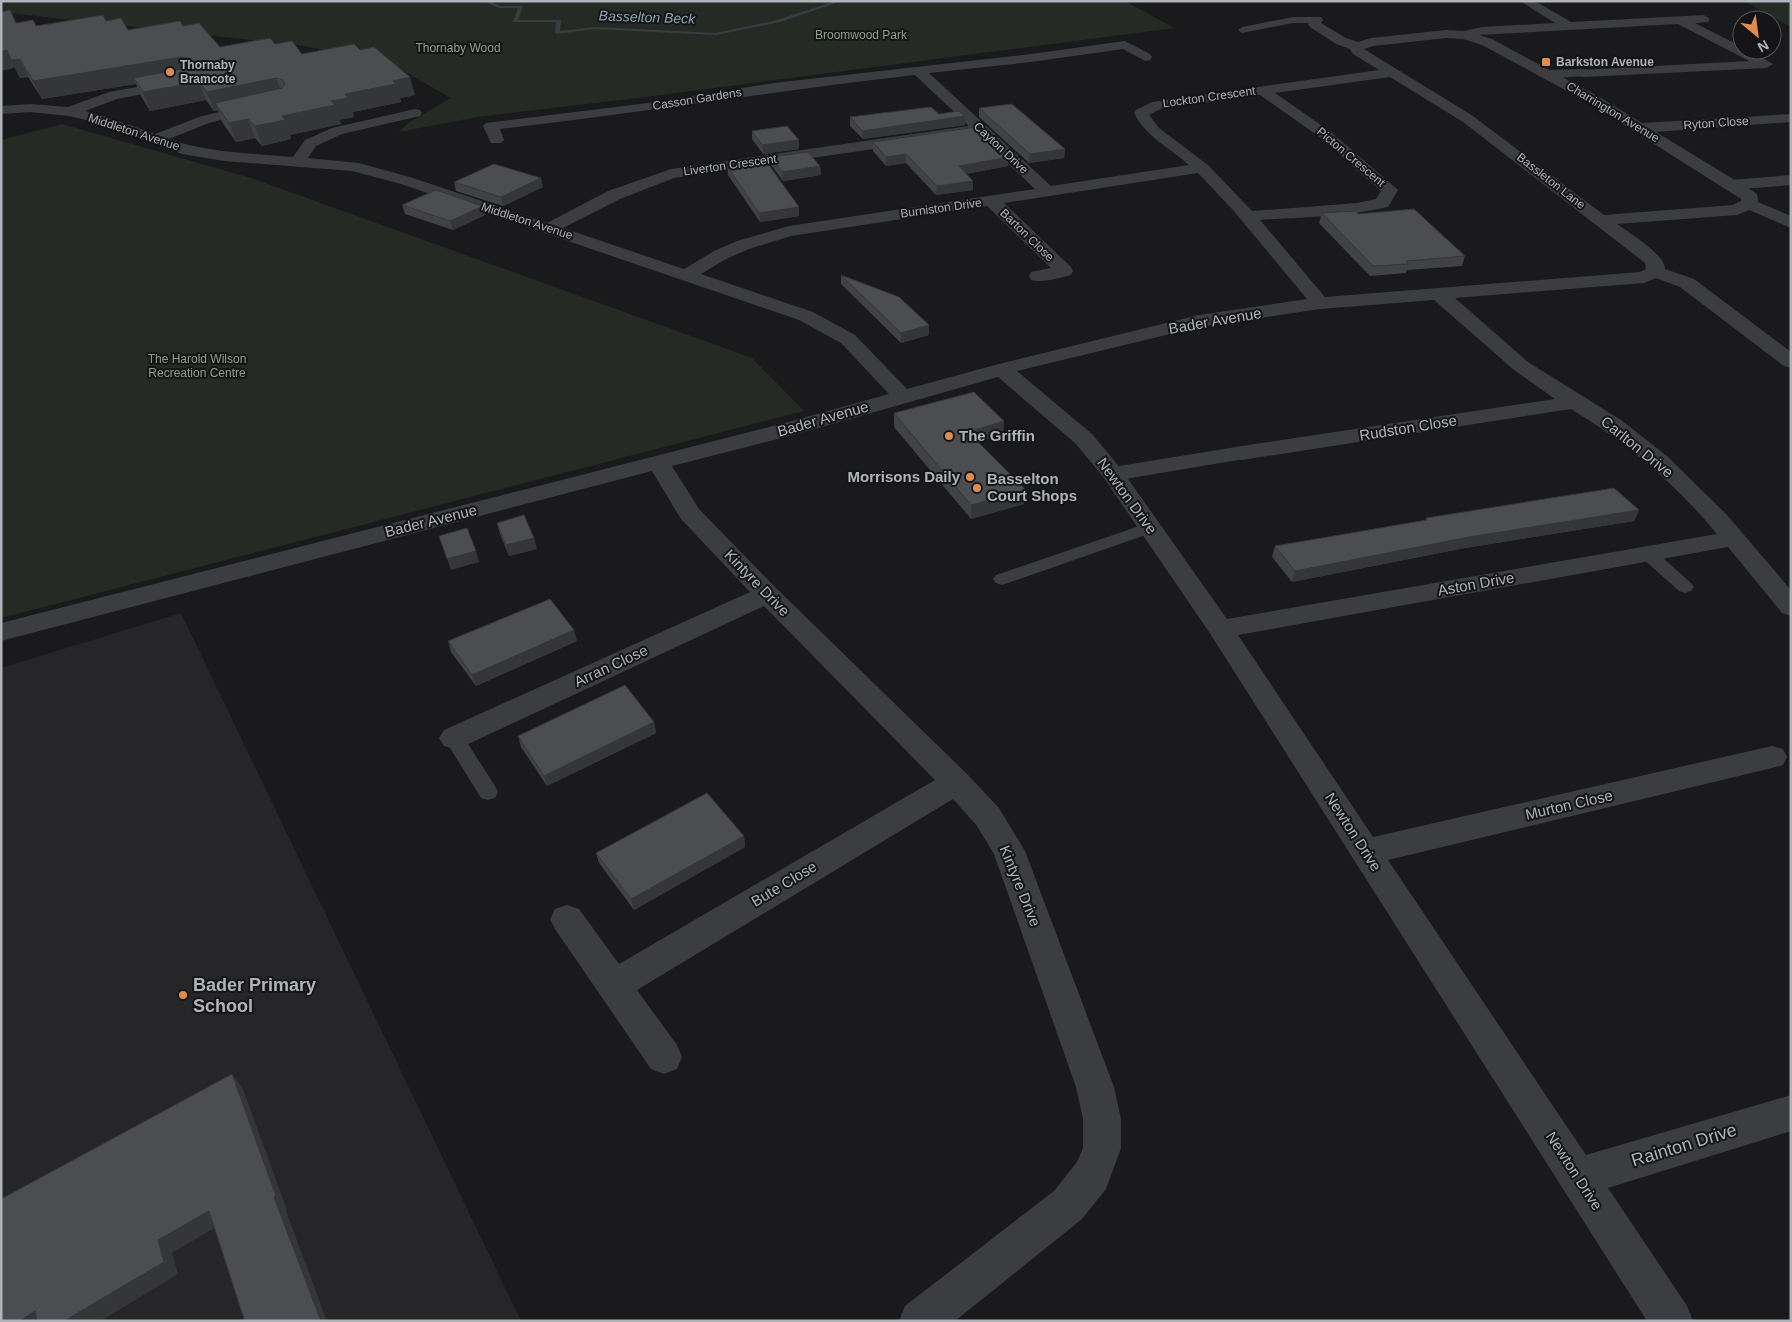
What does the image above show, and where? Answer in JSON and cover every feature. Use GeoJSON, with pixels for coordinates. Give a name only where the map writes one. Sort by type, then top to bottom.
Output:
{"type":"FeatureCollection","features":[{"type":"Feature","properties":{"kind":"street"},"geometry":{"type":"LineString","coordinates":[[1526,1],[1570,26]]}},
{"type":"Feature","properties":{"kind":"street","name":"Bassleton Lane"},"geometry":{"type":"LineString","coordinates":[[1317,20],[1314,24],[1341,41],[1358,47],[1358,51],[1468,119],[1652,260],[1656,266],[1656,272]]}},
{"type":"Feature","properties":{"kind":"street"},"geometry":{"type":"LineString","coordinates":[[1358,47],[1371,42],[1446,34],[1464,35],[1482,31],[1704,20]]}},
{"type":"Feature","properties":{"kind":"street"},"geometry":{"type":"LineString","coordinates":[[1548,74],[1766,64],[1681,21]]}},
{"type":"Feature","properties":{"kind":"street","name":"Charrington Avenue"},"geometry":{"type":"LineString","coordinates":[[1464,35],[1487,42],[1548,74],[1642,128],[1750,197],[1749,204],[1791,223]]}},
{"type":"Feature","properties":{"kind":"street","name":"Casson Gardens"},"geometry":{"type":"LineString","coordinates":[[496,140],[491,126],[648,107],[774,87],[1125,45],[1145,57]]}},
{"type":"Feature","properties":{"kind":"street","name":"Cayton Drive"},"geometry":{"type":"LineString","coordinates":[[918,70],[1048,192]]}},
{"type":"Feature","properties":{"kind":"street","name":"Lockton Crescent"},"geometry":{"type":"LineString","coordinates":[[1320,303],[1247,216],[1202,168],[1178,147],[1146,125],[1141,113],[1156,104],[1393,72]]}},
{"type":"Feature","properties":{"kind":"street"},"geometry":{"type":"LineString","coordinates":[[1603,72],[1616,80]]}},
{"type":"Feature","properties":{"kind":"street"},"geometry":{"type":"LineString","coordinates":[[69,112],[114,95],[187,81]]}},
{"type":"Feature","properties":{"kind":"street","name":"Picton Crescent"},"geometry":{"type":"LineString","coordinates":[[1247,216],[1357,208],[1382,203],[1390,190],[1326,135],[1262,90]]}},
{"type":"Feature","properties":{"kind":"street"},"geometry":{"type":"LineString","coordinates":[[155,140],[174,130],[218,115],[267,105]]}},
{"type":"Feature","properties":{"kind":"street","name":"Middleton Avenue"},"geometry":{"type":"LineString","coordinates":[[1,110],[30,108],[69,112],[106,121],[182,149],[224,156],[353,166],[407,181],[688,274],[806,316],[848,339],[902,396]]}},
{"type":"Feature","properties":{"kind":"street"},"geometry":{"type":"LineString","coordinates":[[297,162],[310,143],[337,131],[415,113]]}},
{"type":"Feature","properties":{"kind":"street","name":"Ryton Close"},"geometry":{"type":"LineString","coordinates":[[1642,128],[1791,118]]}},
{"type":"Feature","properties":{"kind":"street","name":"Liverton Crescent"},"geometry":{"type":"LineString","coordinates":[[550,228],[614,195],[671,174],[980,129]]}},
{"type":"Feature","properties":{"kind":"street","name":"Burniston Drive"},"geometry":{"type":"LineString","coordinates":[[688,274],[742,245],[789,231],[1202,168]]}},
{"type":"Feature","properties":{"kind":"street"},"geometry":{"type":"LineString","coordinates":[[1731,185],[1791,180]]}},
{"type":"Feature","properties":{"kind":"street","name":"Barton Close"},"geometry":{"type":"LineString","coordinates":[[992,201],[1064,271],[1038,276]]}},
{"type":"Feature","properties":{"kind":"street"},"geometry":{"type":"LineString","coordinates":[[1601,220],[1737,210],[1749,204]]}},
{"type":"Feature","properties":{"kind":"street"},"geometry":{"type":"LineString","coordinates":[[1656,272],[1687,283],[1786,358]]}},
{"type":"Feature","properties":{"kind":"street","name":"Bader Avenue"},"geometry":{"type":"LineString","coordinates":[[1,632],[658,463],[1002,369],[1199,322],[1320,303],[1644,277],[1656,272]]}},
{"type":"Feature","properties":{"kind":"street","name":"Carlton Drive"},"geometry":{"type":"LineString","coordinates":[[1438,293],[1521,366],[1613,425],[1660,462],[1718,520],[1791,607]]}},
{"type":"Feature","properties":{"kind":"street"},"geometry":{"type":"LineString","coordinates":[[1758,357],[1786,358]]}},
{"type":"Feature","properties":{"kind":"street","name":"Newton Drive"},"geometry":{"type":"LineString","coordinates":[[1002,369],[1084,439],[1113,474],[1151,527],[1220,629],[1672,1321]]}},
{"type":"Feature","properties":{"kind":"street","name":"Rudston Close"},"geometry":{"type":"LineString","coordinates":[[1113,474],[1575,402]]}},
{"type":"Feature","properties":{"kind":"street","name":"Kintyre Drive"},"geometry":{"type":"LineString","coordinates":[[658,463],[690,514],[767,594],[956,782],[988,817],[1008,851],[1095,1087],[1102,1118],[1102,1148],[1092,1175],[1068,1205],[920,1321]]}},
{"type":"Feature","properties":{"kind":"street","name":"Aston Drive"},"geometry":{"type":"LineString","coordinates":[[1220,629],[1732,539]]}},
{"type":"Feature","properties":{"kind":"street","name":"Arran Close"},"geometry":{"type":"LineString","coordinates":[[454,738],[767,594]]}},
{"type":"Feature","properties":{"kind":"street","name":"Murton Close"},"geometry":{"type":"LineString","coordinates":[[1366,852],[1772,757]]}},
{"type":"Feature","properties":{"kind":"street","name":"Bute Close"},"geometry":{"type":"LineString","coordinates":[[612,986],[956,782]]}},
{"type":"Feature","properties":{"kind":"street"},"geometry":{"type":"LineString","coordinates":[[567,919],[612,986],[664,1057]]}},
{"type":"Feature","properties":{"kind":"street","name":"Rainton Drive"},"geometry":{"type":"LineString","coordinates":[[1578,1177],[1791,1113]]}},
{"type":"Feature","properties":{"kind":"lane"},"geometry":{"type":"LineString","coordinates":[[1242,30],[1293,20],[1317,20]]}},
{"type":"Feature","properties":{"kind":"lane"},"geometry":{"type":"LineString","coordinates":[[1002,579],[1151,527]]}},
{"type":"Feature","properties":{"kind":"lane"},"geometry":{"type":"LineString","coordinates":[[1647,553],[1685,587]]}},
{"type":"Feature","properties":{"kind":"lane"},"geometry":{"type":"LineString","coordinates":[[454,738],[488,792]]}},
{"type":"Feature","properties":{"kind":"shaded area","name":"Bader Primary School"},"geometry":{"type":"Polygon","coordinates":[[[181,613],[521,1321],[1,1321],[1,668],[181,613]]]}},
{"type":"Feature","properties":{"kind":"green space"},"geometry":{"type":"Polygon","coordinates":[[[1,1],[1125,1],[1174,28],[638,98],[477,117],[399,132],[410,122],[451,98],[395,66],[305,46],[1,12],[1,1]]]}},
{"type":"Feature","properties":{"kind":"green space"},"geometry":{"type":"Polygon","coordinates":[[[1744,1],[1791,1],[1791,27],[1782,22],[1782,10],[1760,10],[1744,1]]]}},
{"type":"Feature","properties":{"kind":"green space","name":"The Harold Wilson Recreation Centre"},"geometry":{"type":"Polygon","coordinates":[[[62,124],[251,178],[752,358],[804,411],[1,618],[1,140],[62,124]]]}},
{"type":"Feature","properties":{"kind":"building"},"geometry":{"type":"Polygon","coordinates":[[[10,10],[16,23],[33,20],[36,26],[103,15],[106,21],[121,18],[128,30],[180,21],[183,26],[199,23],[220,47],[270,38],[275,44],[292,41],[302,54],[354,44],[360,50],[374,47],[410,77],[393,81],[396,84],[345,94],[348,98],[331,101],[335,105],[282,116],[285,120],[255,126],[248,119],[229,123],[215,103],[282,88],[285,85],[283,80],[276,78],[207,92],[199,82],[143,92],[134,78],[185,68],[189,62],[186,58],[181,57],[33,81],[20,59],[11,60],[7,50],[1,51],[1,12],[10,10]]]}},
{"type":"Feature","properties":{"kind":"building"},"geometry":{"type":"Polygon","coordinates":[[[1012,104],[1065,149],[1030,154],[979,108],[1012,104]]]}},
{"type":"Feature","properties":{"kind":"building"},"geometry":{"type":"Polygon","coordinates":[[[931,107],[939,114],[959,111],[965,116],[862,131],[850,117],[931,107]]]}},
{"type":"Feature","properties":{"kind":"building"},"geometry":{"type":"Polygon","coordinates":[[[787,126],[799,140],[762,145],[752,131],[787,126]]]}},
{"type":"Feature","properties":{"kind":"building"},"geometry":{"type":"Polygon","coordinates":[[[977,127],[1009,157],[959,166],[973,181],[937,186],[906,154],[886,157],[873,142],[977,127]]]}},
{"type":"Feature","properties":{"kind":"building"},"geometry":{"type":"Polygon","coordinates":[[[808,152],[820,166],[782,172],[771,157],[808,152]]]}},
{"type":"Feature","properties":{"kind":"building"},"geometry":{"type":"Polygon","coordinates":[[[766,161],[799,207],[759,213],[727,166],[766,161]]]}},
{"type":"Feature","properties":{"kind":"building"},"geometry":{"type":"Polygon","coordinates":[[[494,164],[541,178],[501,197],[454,182],[494,164]]]}},
{"type":"Feature","properties":{"kind":"building"},"geometry":{"type":"Polygon","coordinates":[[[436,190],[483,206],[450,221],[402,205],[436,190]]]}},
{"type":"Feature","properties":{"kind":"building"},"geometry":{"type":"Polygon","coordinates":[[[1414,209],[1465,256],[1406,261],[1408,264],[1373,266],[1322,213],[1355,211],[1358,214],[1414,209]]]}},
{"type":"Feature","properties":{"kind":"building"},"geometry":{"type":"Polygon","coordinates":[[[841,275],[899,297],[929,325],[901,333],[841,275]]]}},
{"type":"Feature","properties":{"kind":"building"},"geometry":{"type":"Polygon","coordinates":[[[974,392],[1004,421],[968,432],[1026,490],[971,505],[894,413],[974,392]]]}},
{"type":"Feature","properties":{"kind":"building"},"geometry":{"type":"Polygon","coordinates":[[[1614,488],[1639,510],[1469,537],[1295,571],[1275,546],[1427,520],[1426,518],[1614,488]]]}},
{"type":"Feature","properties":{"kind":"building"},"geometry":{"type":"Polygon","coordinates":[[[524,515],[534,538],[506,545],[497,523],[524,515]]]}},
{"type":"Feature","properties":{"kind":"building"},"geometry":{"type":"Polygon","coordinates":[[[467,528],[476,551],[447,559],[439,536],[467,528]]]}},
{"type":"Feature","properties":{"kind":"building"},"geometry":{"type":"Polygon","coordinates":[[[550,599],[574,630],[472,675],[448,641],[550,599]]]}},
{"type":"Feature","properties":{"kind":"building"},"geometry":{"type":"Polygon","coordinates":[[[625,685],[654,722],[544,776],[518,736],[625,685]]]}},
{"type":"Feature","properties":{"kind":"building"},"geometry":{"type":"Polygon","coordinates":[[[707,793],[744,836],[631,899],[596,853],[707,793]]]}},
{"type":"Feature","properties":{"kind":"building"},"geometry":{"type":"Polygon","coordinates":[[[232,1074],[276,1196],[274,1197],[321,1321],[241,1321],[244,1319],[209,1211],[158,1240],[164,1262],[64,1321],[37,1321],[35,1311],[20,1321],[1,1321],[1,1199],[232,1074]]]}},
{"type":"Feature","properties":{"kind":"waterway","name":"Basselton Beck"},"geometry":{"type":"LineString","coordinates":[[485,1],[499,7],[521,7],[515,21],[559,21],[557,33],[595,28],[716,34],[778,21],[840,1]]}},
{"type":"Feature","properties":{"kind":"place","name":"Barkston Avenue"},"geometry":{"type":"Point","coordinates":[1546,62]}},
{"type":"Feature","properties":{"kind":"place","name":"Thornaby Bramcote"},"geometry":{"type":"Point","coordinates":[170,72]}},
{"type":"Feature","properties":{"kind":"place","name":"The Griffin"},"geometry":{"type":"Point","coordinates":[949,436]}},
{"type":"Feature","properties":{"kind":"place","name":"Morrisons Daily"},"geometry":{"type":"Point","coordinates":[970,477]}},
{"type":"Feature","properties":{"kind":"place","name":"Basselton Court Shops"},"geometry":{"type":"Point","coordinates":[977,488]}},
{"type":"Feature","properties":{"kind":"place","name":"Bader Primary School"},"geometry":{"type":"Point","coordinates":[183,995]}},
{"type":"Feature","properties":{"kind":"park label","name":"Broomwood Park"},"geometry":{"type":"Point","coordinates":[861,35]}},
{"type":"Feature","properties":{"kind":"park label","name":"Thornaby Wood"},"geometry":{"type":"Point","coordinates":[458,48]}}]}
